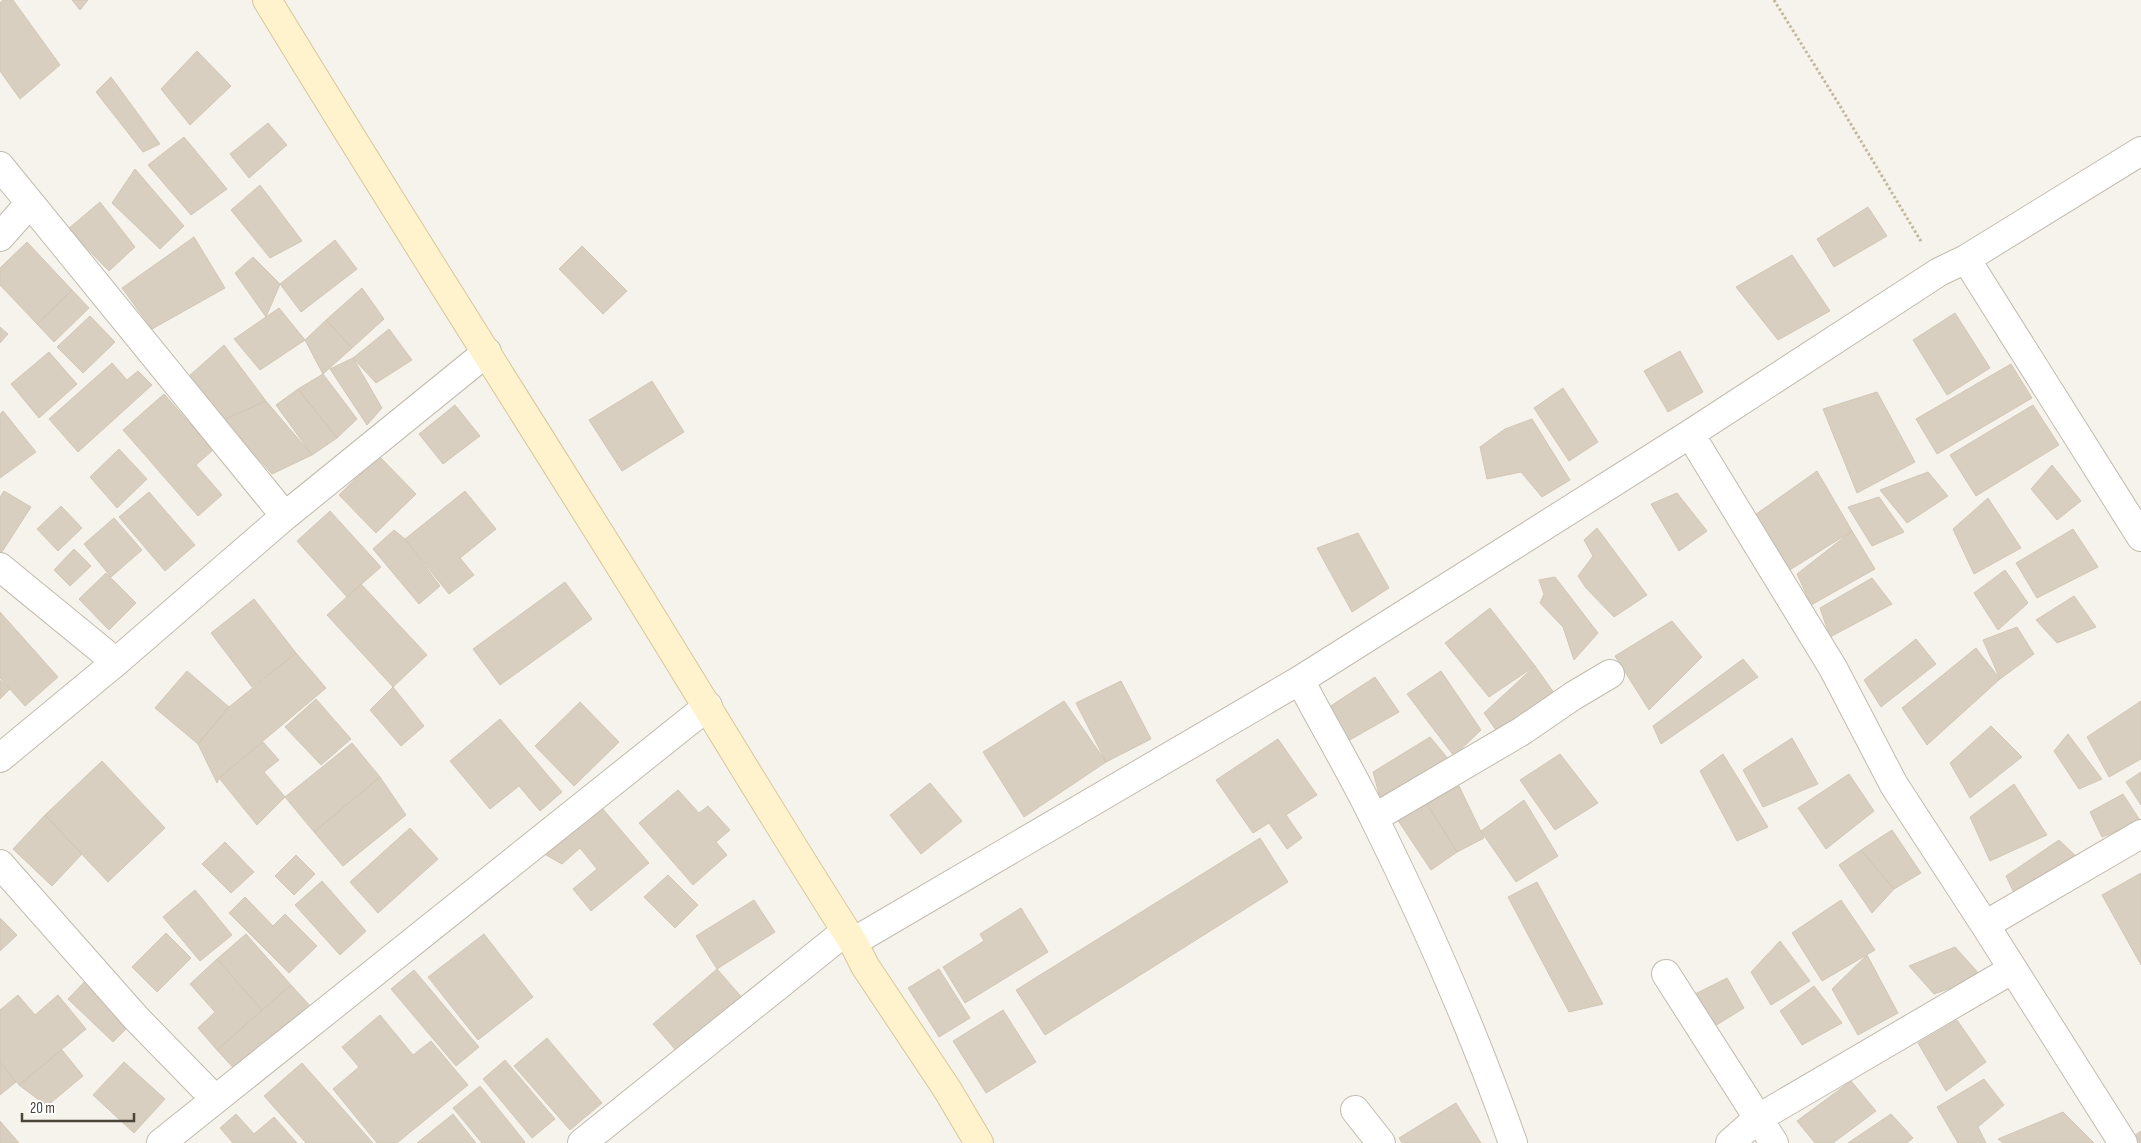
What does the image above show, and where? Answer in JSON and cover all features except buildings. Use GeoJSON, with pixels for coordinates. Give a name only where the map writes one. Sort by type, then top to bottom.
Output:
{"type":"FeatureCollection","features":[{"type":"Feature","properties":{"kind":"main road"},"geometry":{"type":"LineString","coordinates":[[267,0],[390,202],[487,352],[708,706],[865,966],[947,1089],[979,1143]]}},
{"type":"Feature","properties":{"kind":"street"},"geometry":{"type":"LineString","coordinates":[[582,1143],[849,937],[1300,680],[1690,434],[1939,272],[1966,259],[2141,151]]}},
{"type":"Feature","properties":{"kind":"street"},"geometry":{"type":"LineString","coordinates":[[0,166],[285,516]]}},
{"type":"Feature","properties":{"kind":"street"},"geometry":{"type":"LineString","coordinates":[[0,237],[30,203]]}},
{"type":"Feature","properties":{"kind":"street"},"geometry":{"type":"LineString","coordinates":[[1966,259],[2141,537]]}},
{"type":"Feature","properties":{"kind":"street"},"geometry":{"type":"LineString","coordinates":[[0,758],[116,662],[285,516],[487,352]]}},
{"type":"Feature","properties":{"kind":"street"},"geometry":{"type":"LineString","coordinates":[[1690,434],[1832,668],[1894,785],[2123,1143]]}},
{"type":"Feature","properties":{"kind":"street"},"geometry":{"type":"LineString","coordinates":[[0,567],[116,662]]}},
{"type":"Feature","properties":{"kind":"street"},"geometry":{"type":"LineString","coordinates":[[1374,818],[1529,727],[1573,696],[1610,674]]}},
{"type":"Feature","properties":{"kind":"street"},"geometry":{"type":"LineString","coordinates":[[1300,680],[1374,818],[1433,945],[1489,1076],[1513,1143]]}},
{"type":"Feature","properties":{"kind":"street"},"geometry":{"type":"LineString","coordinates":[[162,1143],[708,706]]}},
{"type":"Feature","properties":{"kind":"street"},"geometry":{"type":"LineString","coordinates":[[1985,925],[2141,834]]}},
{"type":"Feature","properties":{"kind":"street"},"geometry":{"type":"LineString","coordinates":[[0,864],[136,1018],[215,1099]]}},
{"type":"Feature","properties":{"kind":"street"},"geometry":{"type":"LineString","coordinates":[[1730,1143],[1757,1118],[2013,969]]}},
{"type":"Feature","properties":{"kind":"street"},"geometry":{"type":"LineString","coordinates":[[1666,974],[1774,1143]]}},
{"type":"Feature","properties":{"kind":"street"},"geometry":{"type":"LineString","coordinates":[[1355,1110],[1380,1143]]}},
{"type":"Feature","properties":{"kind":"path"},"geometry":{"type":"LineString","coordinates":[[1774,0],[1939,272]]}}]}
